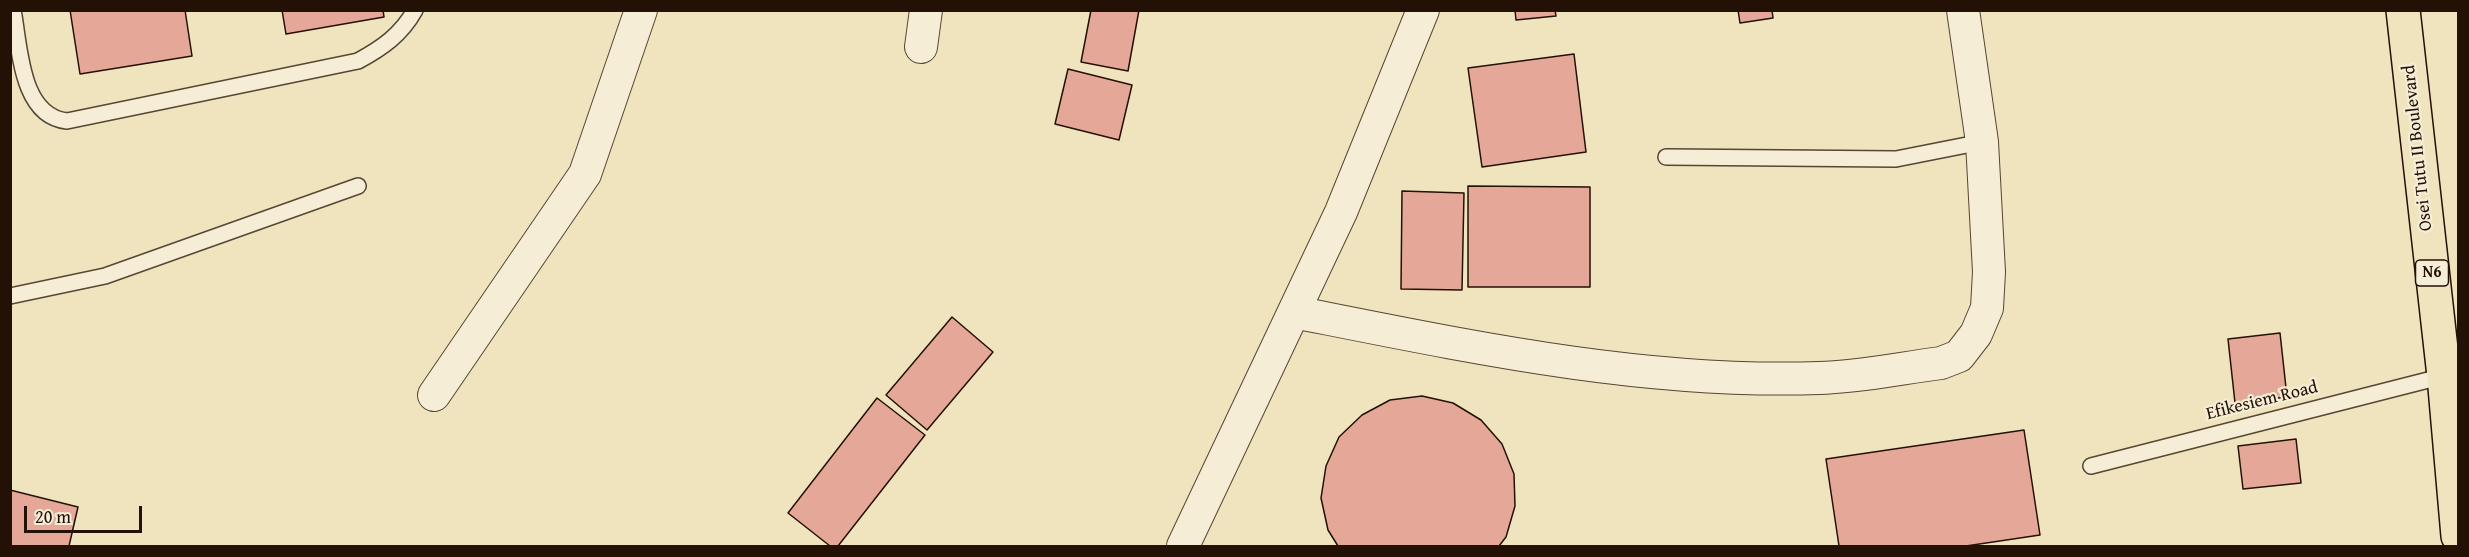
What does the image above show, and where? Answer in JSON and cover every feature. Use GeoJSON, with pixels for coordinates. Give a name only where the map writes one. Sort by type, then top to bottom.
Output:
{"type":"FeatureCollection","features":[{"type":"Feature","properties":{"kind":"highway","name":"Osei Tutu II Boulevard"},"geometry":{"type":"LineString","coordinates":[[2403,10],[2444,376],[2458,536]]}},
{"type":"Feature","properties":{"kind":"street"},"geometry":{"type":"LineString","coordinates":[[434,395],[585,174],[641,10]]}},
{"type":"Feature","properties":{"kind":"street"},"geometry":{"type":"LineString","coordinates":[[921,47],[926,10]]}},
{"type":"Feature","properties":{"kind":"street"},"geometry":{"type":"LineString","coordinates":[[1183,546],[1341,212],[1422,10]]}},
{"type":"Feature","properties":{"kind":"street"},"geometry":{"type":"LineString","coordinates":[[1294,312],[1494,351],[1696,376],[1821,378],[1941,363],[1959,356],[1976,334],[1987,308],[1989,272],[1982,142],[1963,10]]}},
{"type":"Feature","properties":{"kind":"lane"},"geometry":{"type":"LineString","coordinates":[[13,10],[27,86],[40,109],[54,120],[67,121],[358,61],[379,50],[405,29],[415,10]]}},
{"type":"Feature","properties":{"kind":"lane"},"geometry":{"type":"LineString","coordinates":[[1666,157],[1896,159],[1982,142]]}},
{"type":"Feature","properties":{"kind":"lane"},"geometry":{"type":"LineString","coordinates":[[10,296],[105,276],[358,186]]}},
{"type":"Feature","properties":{"kind":"lane","name":"Efikesiem Road"},"geometry":{"type":"LineString","coordinates":[[2091,466],[2444,376]]}},
{"type":"Feature","properties":{"kind":"building"},"geometry":{"type":"Polygon","coordinates":[[[70,10],[185,10],[192,56],[80,74],[70,10]]]}},
{"type":"Feature","properties":{"kind":"building"},"geometry":{"type":"Polygon","coordinates":[[[282,10],[383,10],[384,17],[286,34],[282,10]]]}},
{"type":"Feature","properties":{"kind":"building"},"geometry":{"type":"Polygon","coordinates":[[[1091,10],[1139,10],[1128,71],[1081,62],[1091,10]]]}},
{"type":"Feature","properties":{"kind":"building"},"geometry":{"type":"Polygon","coordinates":[[[1515,10],[1555,10],[1556,16],[1516,20],[1515,10]]]}},
{"type":"Feature","properties":{"kind":"building"},"geometry":{"type":"Polygon","coordinates":[[[1738,10],[1772,10],[1773,18],[1740,23],[1738,10]]]}},
{"type":"Feature","properties":{"kind":"building"},"geometry":{"type":"Polygon","coordinates":[[[1574,54],[1586,152],[1482,167],[1468,68],[1574,54]]]}},
{"type":"Feature","properties":{"kind":"building"},"geometry":{"type":"Polygon","coordinates":[[[1068,69],[1132,85],[1119,140],[1055,124],[1068,69]]]}},
{"type":"Feature","properties":{"kind":"building"},"geometry":{"type":"Polygon","coordinates":[[[1468,186],[1590,187],[1590,287],[1468,287],[1468,186]]]}},
{"type":"Feature","properties":{"kind":"building"},"geometry":{"type":"Polygon","coordinates":[[[1402,191],[1464,193],[1462,290],[1401,289],[1402,191]]]}},
{"type":"Feature","properties":{"kind":"building"},"geometry":{"type":"Polygon","coordinates":[[[952,317],[993,352],[927,430],[886,395],[952,317]]]}},
{"type":"Feature","properties":{"kind":"building"},"geometry":{"type":"Polygon","coordinates":[[[2280,333],[2287,397],[2235,403],[2228,339],[2280,333]]]}},
{"type":"Feature","properties":{"kind":"building"},"geometry":{"type":"Polygon","coordinates":[[[1422,396],[1453,403],[1481,420],[1502,444],[1514,474],[1515,506],[1506,537],[1499,546],[1338,546],[1328,530],[1321,498],[1326,466],[1339,437],[1362,415],[1390,400],[1422,396]]]}},
{"type":"Feature","properties":{"kind":"building"},"geometry":{"type":"Polygon","coordinates":[[[877,398],[925,435],[838,546],[830,546],[788,513],[877,398]]]}},
{"type":"Feature","properties":{"kind":"building"},"geometry":{"type":"Polygon","coordinates":[[[2024,430],[2040,535],[1966,546],[1839,546],[1826,459],[2024,430]]]}},
{"type":"Feature","properties":{"kind":"building"},"geometry":{"type":"Polygon","coordinates":[[[2296,439],[2301,483],[2243,489],[2238,446],[2296,439]]]}},
{"type":"Feature","properties":{"kind":"building"},"geometry":{"type":"Polygon","coordinates":[[[10,490],[78,507],[69,546],[10,546],[10,490]]]}}]}
